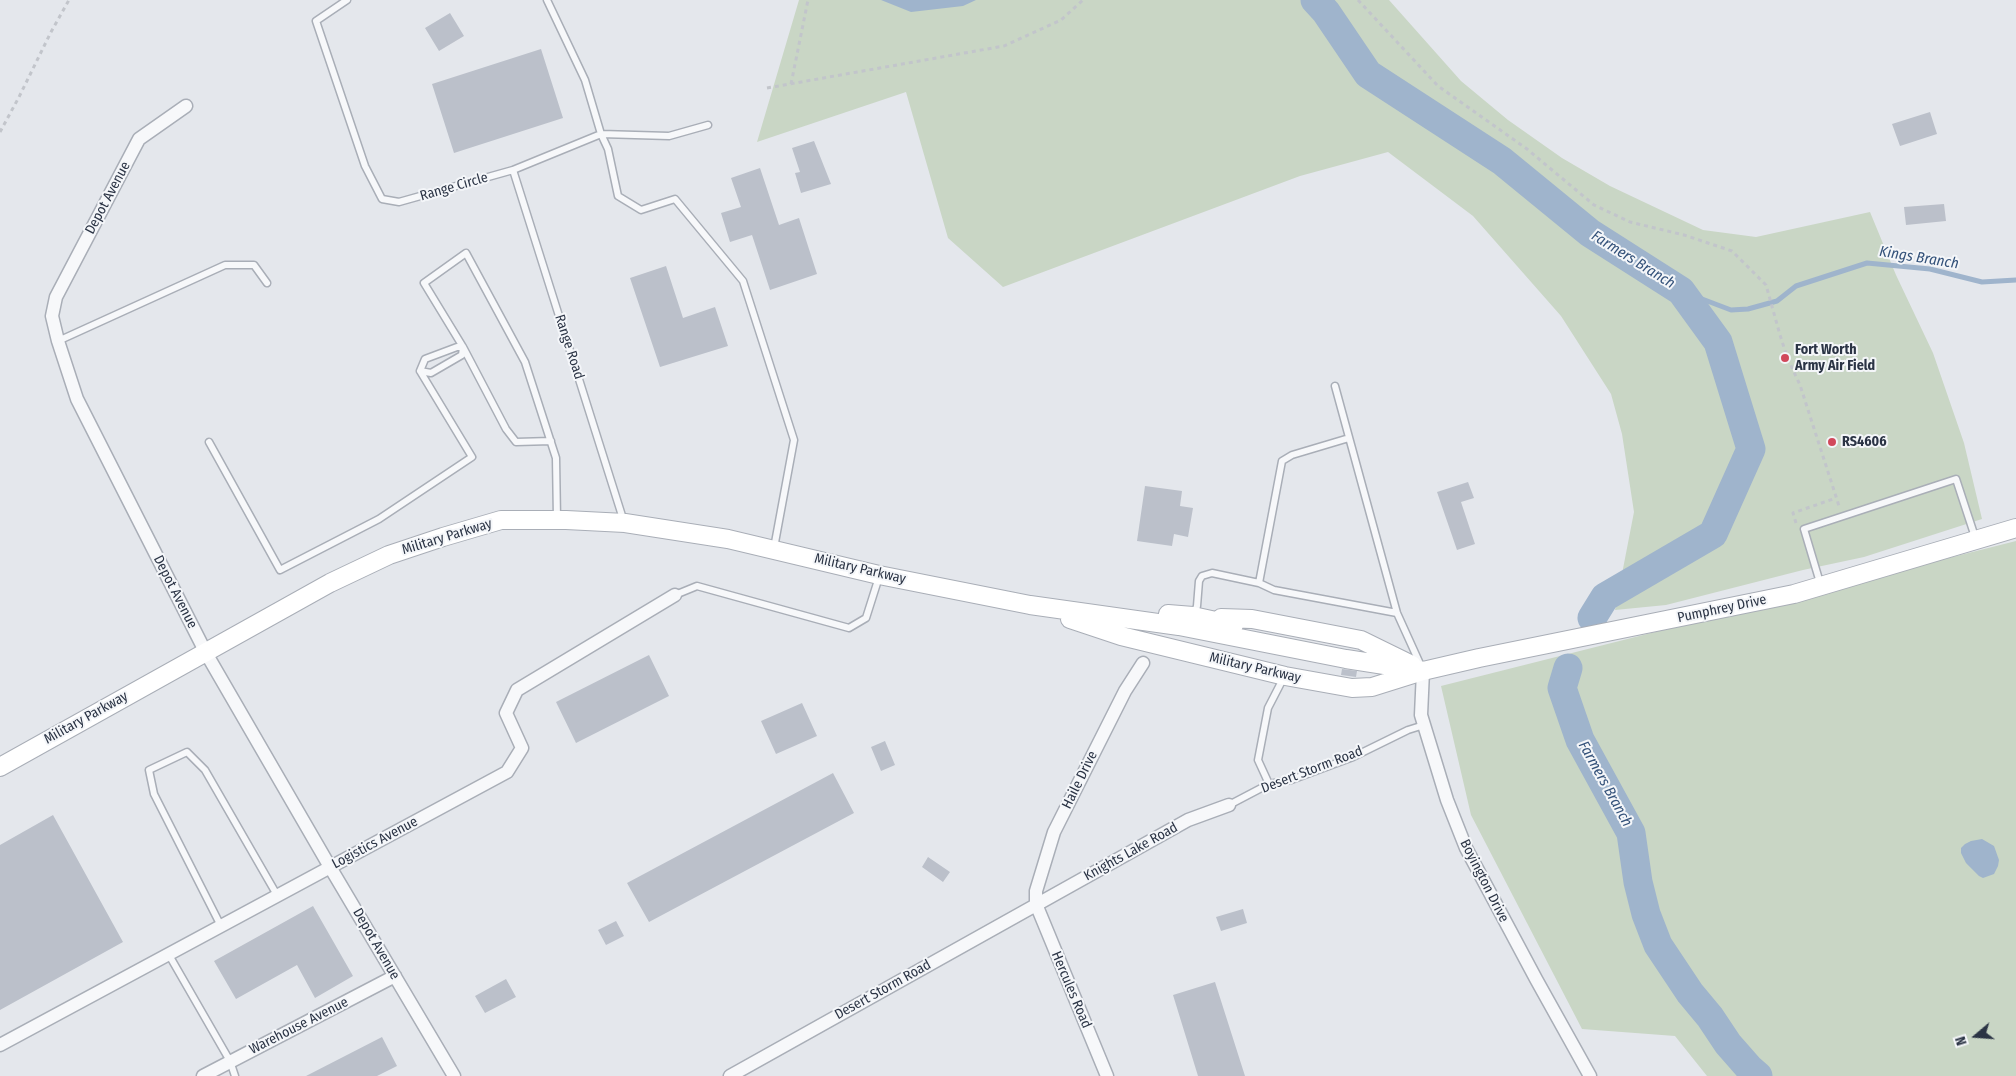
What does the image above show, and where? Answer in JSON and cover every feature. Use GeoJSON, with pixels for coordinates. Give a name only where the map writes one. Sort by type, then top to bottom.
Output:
{"type":"FeatureCollection","features":[{"type":"Feature","properties":{"kind":"street","name":"Depot Avenue"},"geometry":{"type":"LineString","coordinates":[[186,106],[139,139],[56,298],[52,316],[58,341],[77,399],[206,653],[454,1076]]}},
{"type":"Feature","properties":{"kind":"street","name":"Military Parkway"},"geometry":{"type":"LineString","coordinates":[[0,767],[330,583],[389,555],[501,520],[625,523],[728,539],[879,575],[1030,605],[1178,626],[1346,659],[1423,671]]}},
{"type":"Feature","properties":{"kind":"street","name":"Pumphrey Drive"},"geometry":{"type":"LineString","coordinates":[[1423,671],[1794,594],[2016,528]]}},
{"type":"Feature","properties":{"kind":"street","name":"Logistics Avenue"},"geometry":{"type":"LineString","coordinates":[[0,1045],[507,772],[522,748],[506,713],[517,690],[676,595]]}},
{"type":"Feature","properties":{"kind":"street","name":"Military Parkway"},"geometry":{"type":"LineString","coordinates":[[1030,605],[1193,616],[1367,654],[1423,671]]}},
{"type":"Feature","properties":{"kind":"street","name":"Military Parkway"},"geometry":{"type":"LineString","coordinates":[[1030,605],[1121,636],[1285,676],[1352,688],[1372,687],[1423,671]]}},
{"type":"Feature","properties":{"kind":"street","name":"Haile Drive"},"geometry":{"type":"LineString","coordinates":[[1036,904],[1036,891],[1054,832],[1125,691],[1143,663]]}},
{"type":"Feature","properties":{"kind":"street","name":"Boyington Drive"},"geometry":{"type":"LineString","coordinates":[[1423,671],[1421,715],[1447,800],[1466,848],[1590,1076]]}},
{"type":"Feature","properties":{"kind":"street","name":"Knights Lake Road"},"geometry":{"type":"LineString","coordinates":[[1036,904],[1188,820],[1229,805]]}},
{"type":"Feature","properties":{"kind":"street","name":"Desert Storm Road"},"geometry":{"type":"LineString","coordinates":[[730,1076],[1036,904]]}},
{"type":"Feature","properties":{"kind":"street","name":"Hercules Road"},"geometry":{"type":"LineString","coordinates":[[1036,904],[1107,1076]]}},
{"type":"Feature","properties":{"kind":"street","name":"Warehouse Avenue"},"geometry":{"type":"LineString","coordinates":[[203,1076],[395,976]]}},
{"type":"Feature","properties":{"kind":"lane","name":"Range Circle"},"geometry":{"type":"LineString","coordinates":[[347,0],[316,21],[365,166],[382,198],[400,202],[513,170],[601,134]]}},
{"type":"Feature","properties":{"kind":"lane"},"geometry":{"type":"LineString","coordinates":[[547,0],[585,80],[601,134],[608,149],[618,196],[641,210],[675,199],[743,281],[794,440],[774,549]]}},
{"type":"Feature","properties":{"kind":"lane"},"geometry":{"type":"LineString","coordinates":[[601,134],[670,136],[708,125]]}},
{"type":"Feature","properties":{"kind":"lane","name":"Range Road"},"geometry":{"type":"LineString","coordinates":[[513,170],[625,523]]}},
{"type":"Feature","properties":{"kind":"lane"},"geometry":{"type":"LineString","coordinates":[[551,442],[516,442],[506,429],[463,347],[424,283],[466,253],[525,362],[551,442],[556,458],[557,520]]}},
{"type":"Feature","properties":{"kind":"lane"},"geometry":{"type":"LineString","coordinates":[[58,341],[225,265],[254,265],[267,283]]}},
{"type":"Feature","properties":{"kind":"lane"},"geometry":{"type":"LineString","coordinates":[[420,371],[425,359],[457,347],[463,347]]}},
{"type":"Feature","properties":{"kind":"lane"},"geometry":{"type":"LineString","coordinates":[[420,371],[431,373],[462,355],[463,347]]}},
{"type":"Feature","properties":{"kind":"lane"},"geometry":{"type":"LineString","coordinates":[[209,442],[280,570],[379,519],[472,457],[420,371]]}},
{"type":"Feature","properties":{"kind":"lane"},"geometry":{"type":"LineString","coordinates":[[1335,386],[1397,613],[1423,671]]}},
{"type":"Feature","properties":{"kind":"lane"},"geometry":{"type":"LineString","coordinates":[[1259,583],[1282,461],[1292,455],[1349,438]]}},
{"type":"Feature","properties":{"kind":"lane"},"geometry":{"type":"LineString","coordinates":[[1821,587],[1804,529],[1956,479],[1976,541]]}},
{"type":"Feature","properties":{"kind":"lane"},"geometry":{"type":"LineString","coordinates":[[1193,616],[1197,606],[1199,581],[1202,576],[1212,573],[1259,583],[1274,590],[1397,613]]}},
{"type":"Feature","properties":{"kind":"lane"},"geometry":{"type":"LineString","coordinates":[[676,595],[697,586],[849,628],[866,618],[879,575]]}},
{"type":"Feature","properties":{"kind":"lane"},"geometry":{"type":"LineString","coordinates":[[1269,784],[1258,760],[1268,708],[1285,676]]}},
{"type":"Feature","properties":{"kind":"lane","name":"Desert Storm Road"},"geometry":{"type":"LineString","coordinates":[[1229,805],[1269,784],[1291,780],[1353,757],[1424,724]]}},
{"type":"Feature","properties":{"kind":"lane"},"geometry":{"type":"LineString","coordinates":[[221,926],[154,794],[150,770],[187,752],[205,770],[277,895]]}},
{"type":"Feature","properties":{"kind":"lane"},"geometry":{"type":"LineString","coordinates":[[168,955],[230,1061],[235,1076]]}},
{"type":"Feature","properties":{"kind":"path"},"geometry":{"type":"LineString","coordinates":[[0,132],[19,98],[50,32],[69,0]]}},
{"type":"Feature","properties":{"kind":"path"},"geometry":{"type":"LineString","coordinates":[[791,84],[808,0]]}},
{"type":"Feature","properties":{"kind":"path"},"geometry":{"type":"LineString","coordinates":[[767,88],[1004,46],[1061,20],[1083,0]]}},
{"type":"Feature","properties":{"kind":"path"},"geometry":{"type":"LineString","coordinates":[[1358,0],[1438,86],[1527,149],[1594,205],[1630,222],[1684,235],[1732,251],[1766,286],[1775,319],[1788,357],[1800,384],[1842,516]]}},
{"type":"Feature","properties":{"kind":"green space"},"geometry":{"type":"Polygon","coordinates":[[[799,0],[1389,0],[1461,81],[1508,120],[1562,158],[1610,186],[1703,230],[1756,237],[1870,212],[1896,275],[1933,353],[1964,443],[1982,519],[1864,557],[1803,570],[1666,605],[1615,610],[1634,512],[1622,434],[1611,394],[1561,316],[1473,216],[1388,152],[1300,176],[1003,287],[948,238],[906,92],[757,142],[799,0]]]}},
{"type":"Feature","properties":{"kind":"green space"},"geometry":{"type":"Polygon","coordinates":[[[2016,541],[2016,1076],[1707,1076],[1675,1036],[1582,1029],[1471,815],[1441,686],[2016,541]]]}},
{"type":"Feature","properties":{"kind":"water"},"geometry":{"type":"Polygon","coordinates":[[[881,0],[976,0],[963,6],[911,12],[881,0]]]}},
{"type":"Feature","properties":{"kind":"water"},"geometry":{"type":"Polygon","coordinates":[[[1982,839],[1994,846],[1999,860],[1994,874],[1983,878],[1966,863],[1961,853],[1961,848],[1965,844],[1982,839]]]}},
{"type":"Feature","properties":{"kind":"building"},"geometry":{"type":"Polygon","coordinates":[[[450,13],[464,36],[439,51],[425,28],[450,13]]]}},
{"type":"Feature","properties":{"kind":"building"},"geometry":{"type":"Polygon","coordinates":[[[541,49],[563,118],[454,153],[432,84],[541,49]]]}},
{"type":"Feature","properties":{"kind":"building"},"geometry":{"type":"Polygon","coordinates":[[[1930,112],[1937,134],[1900,146],[1892,124],[1930,112]]]}},
{"type":"Feature","properties":{"kind":"building"},"geometry":{"type":"Polygon","coordinates":[[[814,141],[831,184],[801,193],[795,173],[800,172],[792,148],[814,141]]]}},
{"type":"Feature","properties":{"kind":"building"},"geometry":{"type":"Polygon","coordinates":[[[760,168],[779,225],[799,218],[817,274],[770,290],[752,235],[730,242],[721,213],[741,207],[731,178],[760,168]]]}},
{"type":"Feature","properties":{"kind":"building"},"geometry":{"type":"Polygon","coordinates":[[[1944,204],[1946,221],[1906,225],[1904,207],[1944,204]]]}},
{"type":"Feature","properties":{"kind":"building"},"geometry":{"type":"Polygon","coordinates":[[[666,266],[683,318],[715,307],[728,346],[660,367],[630,278],[666,266]]]}},
{"type":"Feature","properties":{"kind":"building"},"geometry":{"type":"Polygon","coordinates":[[[1468,482],[1474,498],[1461,502],[1475,544],[1457,550],[1437,492],[1468,482]]]}},
{"type":"Feature","properties":{"kind":"building"},"geometry":{"type":"Polygon","coordinates":[[[1145,486],[1182,491],[1180,506],[1193,508],[1188,537],[1174,534],[1172,546],[1137,541],[1145,486]]]}},
{"type":"Feature","properties":{"kind":"building"},"geometry":{"type":"Polygon","coordinates":[[[649,655],[669,696],[576,743],[556,702],[649,655]]]}},
{"type":"Feature","properties":{"kind":"building"},"geometry":{"type":"Polygon","coordinates":[[[1342,669],[1357,671],[1356,677],[1341,675],[1342,669]]]}},
{"type":"Feature","properties":{"kind":"building"},"geometry":{"type":"Polygon","coordinates":[[[802,703],[817,736],[776,754],[761,721],[802,703]]]}},
{"type":"Feature","properties":{"kind":"building"},"geometry":{"type":"Polygon","coordinates":[[[885,741],[895,765],[881,771],[871,747],[885,741]]]}},
{"type":"Feature","properties":{"kind":"building"},"geometry":{"type":"Polygon","coordinates":[[[833,773],[854,813],[649,922],[627,883],[833,773]]]}},
{"type":"Feature","properties":{"kind":"building"},"geometry":{"type":"Polygon","coordinates":[[[53,815],[123,942],[0,1010],[0,845],[53,815]]]}},
{"type":"Feature","properties":{"kind":"building"},"geometry":{"type":"Polygon","coordinates":[[[928,857],[950,872],[943,882],[922,867],[928,857]]]}},
{"type":"Feature","properties":{"kind":"building"},"geometry":{"type":"Polygon","coordinates":[[[313,906],[353,976],[315,998],[297,965],[236,999],[214,961],[313,906]]]}},
{"type":"Feature","properties":{"kind":"building"},"geometry":{"type":"Polygon","coordinates":[[[1243,909],[1247,923],[1221,931],[1216,917],[1243,909]]]}},
{"type":"Feature","properties":{"kind":"building"},"geometry":{"type":"Polygon","coordinates":[[[616,921],[624,936],[606,945],[598,930],[616,921]]]}},
{"type":"Feature","properties":{"kind":"building"},"geometry":{"type":"Polygon","coordinates":[[[506,979],[516,997],[485,1013],[475,996],[506,979]]]}},
{"type":"Feature","properties":{"kind":"building"},"geometry":{"type":"Polygon","coordinates":[[[1215,982],[1245,1076],[1198,1076],[1173,995],[1215,982]]]}},
{"type":"Feature","properties":{"kind":"building"},"geometry":{"type":"Polygon","coordinates":[[[382,1037],[397,1066],[377,1076],[306,1076],[382,1037]]]}},
{"type":"Feature","properties":{"kind":"waterway","name":"Farmers Branch"},"geometry":{"type":"LineString","coordinates":[[1315,0],[1326,12],[1368,74],[1502,161],[1590,233],[1681,291],[1718,342],[1751,449],[1713,534],[1605,597],[1592,618]]}},
{"type":"Feature","properties":{"kind":"waterway","name":"Kings Branch"},"geometry":{"type":"LineString","coordinates":[[1681,291],[1731,310],[1748,309],[1777,301],[1796,286],[1867,263],[1930,269],[1982,282],[2016,280]]}},
{"type":"Feature","properties":{"kind":"waterway","name":"Farmers Branch"},"geometry":{"type":"LineString","coordinates":[[1568,668],[1562,688],[1580,740],[1631,833],[1638,882],[1646,914],[1658,945],[1690,993],[1710,1017],[1728,1044],[1758,1076]]}},
{"type":"Feature","properties":{"kind":"place","name":"Fort Worth Army Air Field"},"geometry":{"type":"Point","coordinates":[1785,358]}},
{"type":"Feature","properties":{"kind":"place","name":"RS4606"},"geometry":{"type":"Point","coordinates":[1832,442]}}]}
